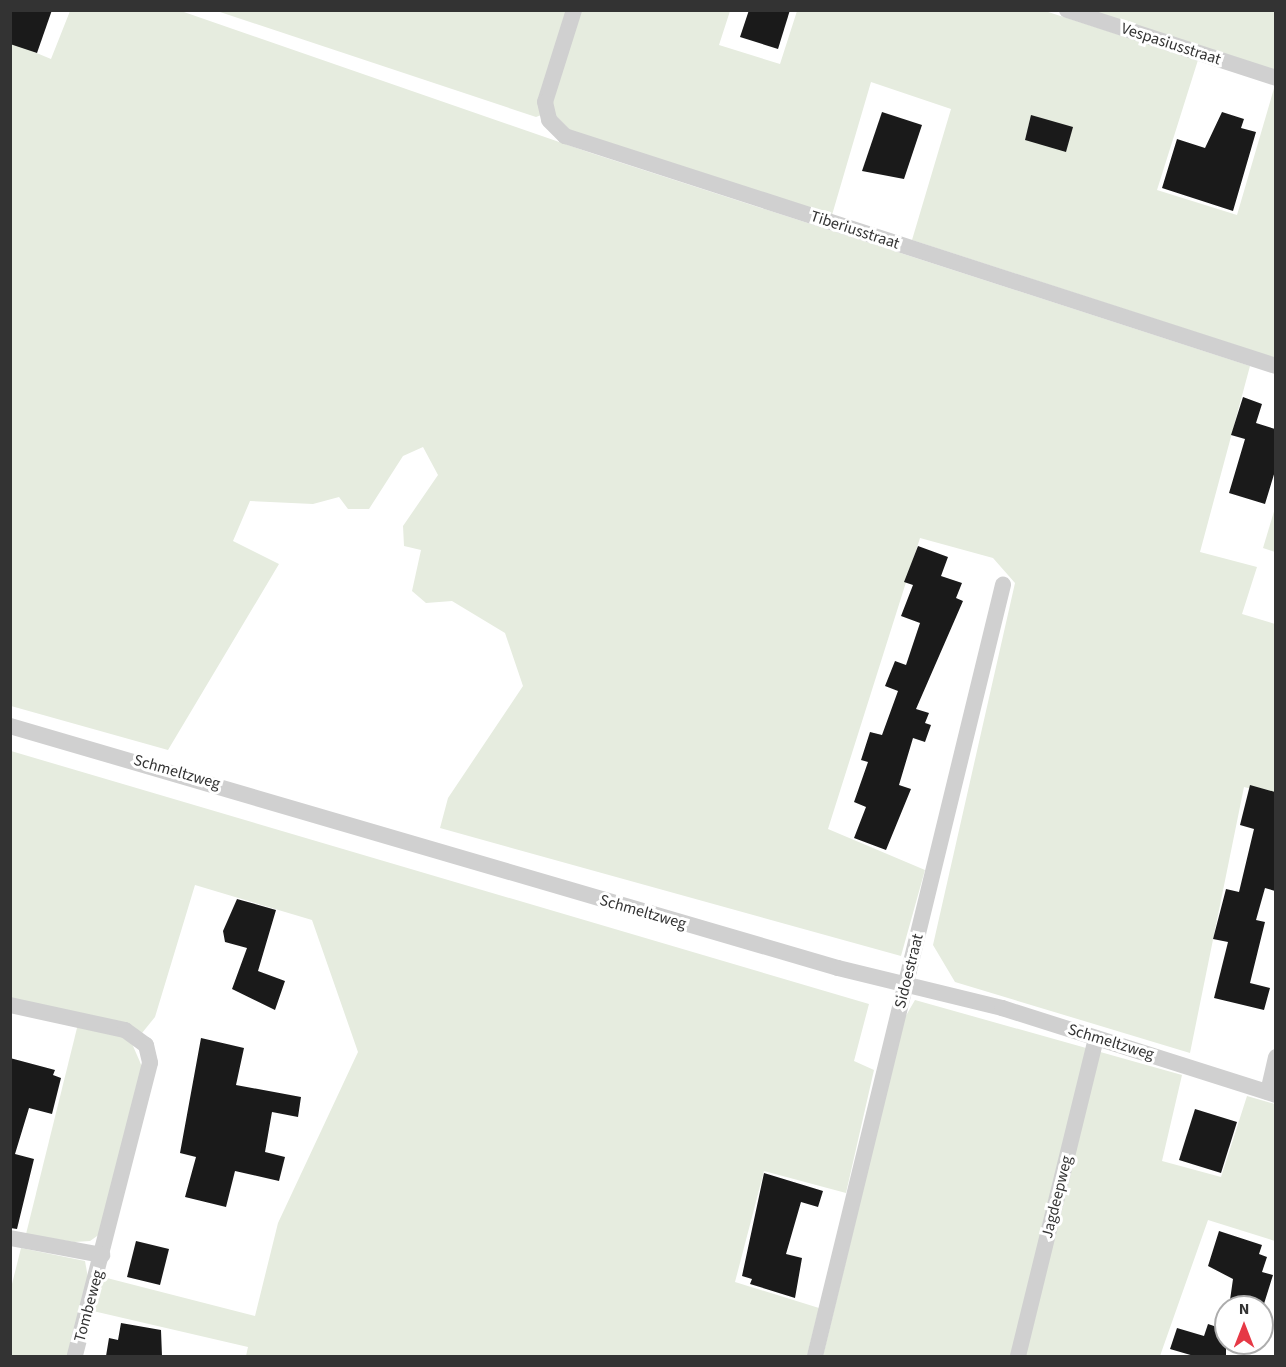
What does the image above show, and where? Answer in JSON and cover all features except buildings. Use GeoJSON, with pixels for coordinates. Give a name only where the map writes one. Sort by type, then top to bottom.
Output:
{"type":"FeatureCollection","features":[{"type":"Feature","properties":{"kind":"street","name":"Tiberiusstraat"},"geometry":{"type":"LineString","coordinates":[[574,10],[545,102],[549,120],[565,136],[1275,366]]}},
{"type":"Feature","properties":{"kind":"street","name":"Vespasiusstraat"},"geometry":{"type":"LineString","coordinates":[[1067,10],[1275,78]]}},
{"type":"Feature","properties":{"kind":"street","name":"Sidoestraat"},"geometry":{"type":"LineString","coordinates":[[815,1356],[1003,585]]}},
{"type":"Feature","properties":{"kind":"street","name":"Schmeltzweg"},"geometry":{"type":"LineString","coordinates":[[10,726],[661,917],[906,983],[1096,1038],[1272,1094]]}},
{"type":"Feature","properties":{"kind":"street","name":"Tombeweg"},"geometry":{"type":"LineString","coordinates":[[10,1005],[125,1030],[146,1045],[150,1063],[75,1356]]}},
{"type":"Feature","properties":{"kind":"street","name":"Jagdeepweg"},"geometry":{"type":"LineString","coordinates":[[1018,1356],[1096,1038]]}},
{"type":"Feature","properties":{"kind":"street"},"geometry":{"type":"LineString","coordinates":[[1272,1094],[1275,1057]]}},
{"type":"Feature","properties":{"kind":"street"},"geometry":{"type":"LineString","coordinates":[[10,1238],[102,1255]]}},
{"type":"Feature","properties":{"kind":"shaded area"},"geometry":{"type":"Polygon","coordinates":[[[70,11],[181,11],[591,153],[1250,366],[1200,552],[1257,567],[1242,614],[1275,624],[1275,795],[1244,787],[1190,1053],[955,982],[933,945],[1015,583],[993,558],[920,538],[828,829],[925,870],[901,956],[440,828],[448,798],[523,686],[505,633],[452,601],[426,603],[412,591],[421,550],[404,546],[403,526],[438,475],[423,447],[403,456],[369,509],[348,509],[339,497],[313,504],[250,501],[233,541],[279,564],[168,750],[11,706],[10,42],[51,59],[70,11]]]}},
{"type":"Feature","properties":{"kind":"shaded area"},"geometry":{"type":"Polygon","coordinates":[[[217,11],[571,11],[544,114],[536,117],[217,11]]]}},
{"type":"Feature","properties":{"kind":"shaded area"},"geometry":{"type":"Polygon","coordinates":[[[581,11],[730,11],[719,45],[780,64],[797,11],[1045,11],[1198,60],[1157,190],[1237,215],[1275,85],[1275,358],[912,240],[951,109],[871,82],[832,215],[573,133],[552,112],[552,99],[581,11]]]}},
{"type":"Feature","properties":{"kind":"shaded area"},"geometry":{"type":"Polygon","coordinates":[[[1091,11],[1275,11],[1275,70],[1091,11]]]}},
{"type":"Feature","properties":{"kind":"shaded area"},"geometry":{"type":"Polygon","coordinates":[[[1275,508],[1276,552],[1263,548],[1275,508]]]}},
{"type":"Feature","properties":{"kind":"shaded area"},"geometry":{"type":"Polygon","coordinates":[[[11,751],[869,1004],[854,1061],[874,1070],[846,1193],[764,1171],[735,1282],[819,1308],[807,1356],[246,1356],[248,1347],[93,1311],[103,1277],[255,1316],[278,1223],[358,1052],[312,920],[195,885],[155,1017],[142,1033],[11,999],[11,751]]]}},
{"type":"Feature","properties":{"kind":"shaded area"},"geometry":{"type":"Polygon","coordinates":[[[915,1000],[1182,1075],[1162,1161],[1221,1177],[1247,1096],[1275,1104],[1275,1241],[1208,1220],[1160,1356],[823,1356],[904,1019],[915,1000]]]}},
{"type":"Feature","properties":{"kind":"shaded area"},"geometry":{"type":"Polygon","coordinates":[[[78,1024],[130,1039],[143,1069],[100,1234],[90,1241],[74,1242],[26,1234],[78,1024]]]}},
{"type":"Feature","properties":{"kind":"shaded area"},"geometry":{"type":"Polygon","coordinates":[[[21,1248],[85,1261],[88,1278],[68,1356],[11,1356],[11,1288],[21,1248]]]}}]}
